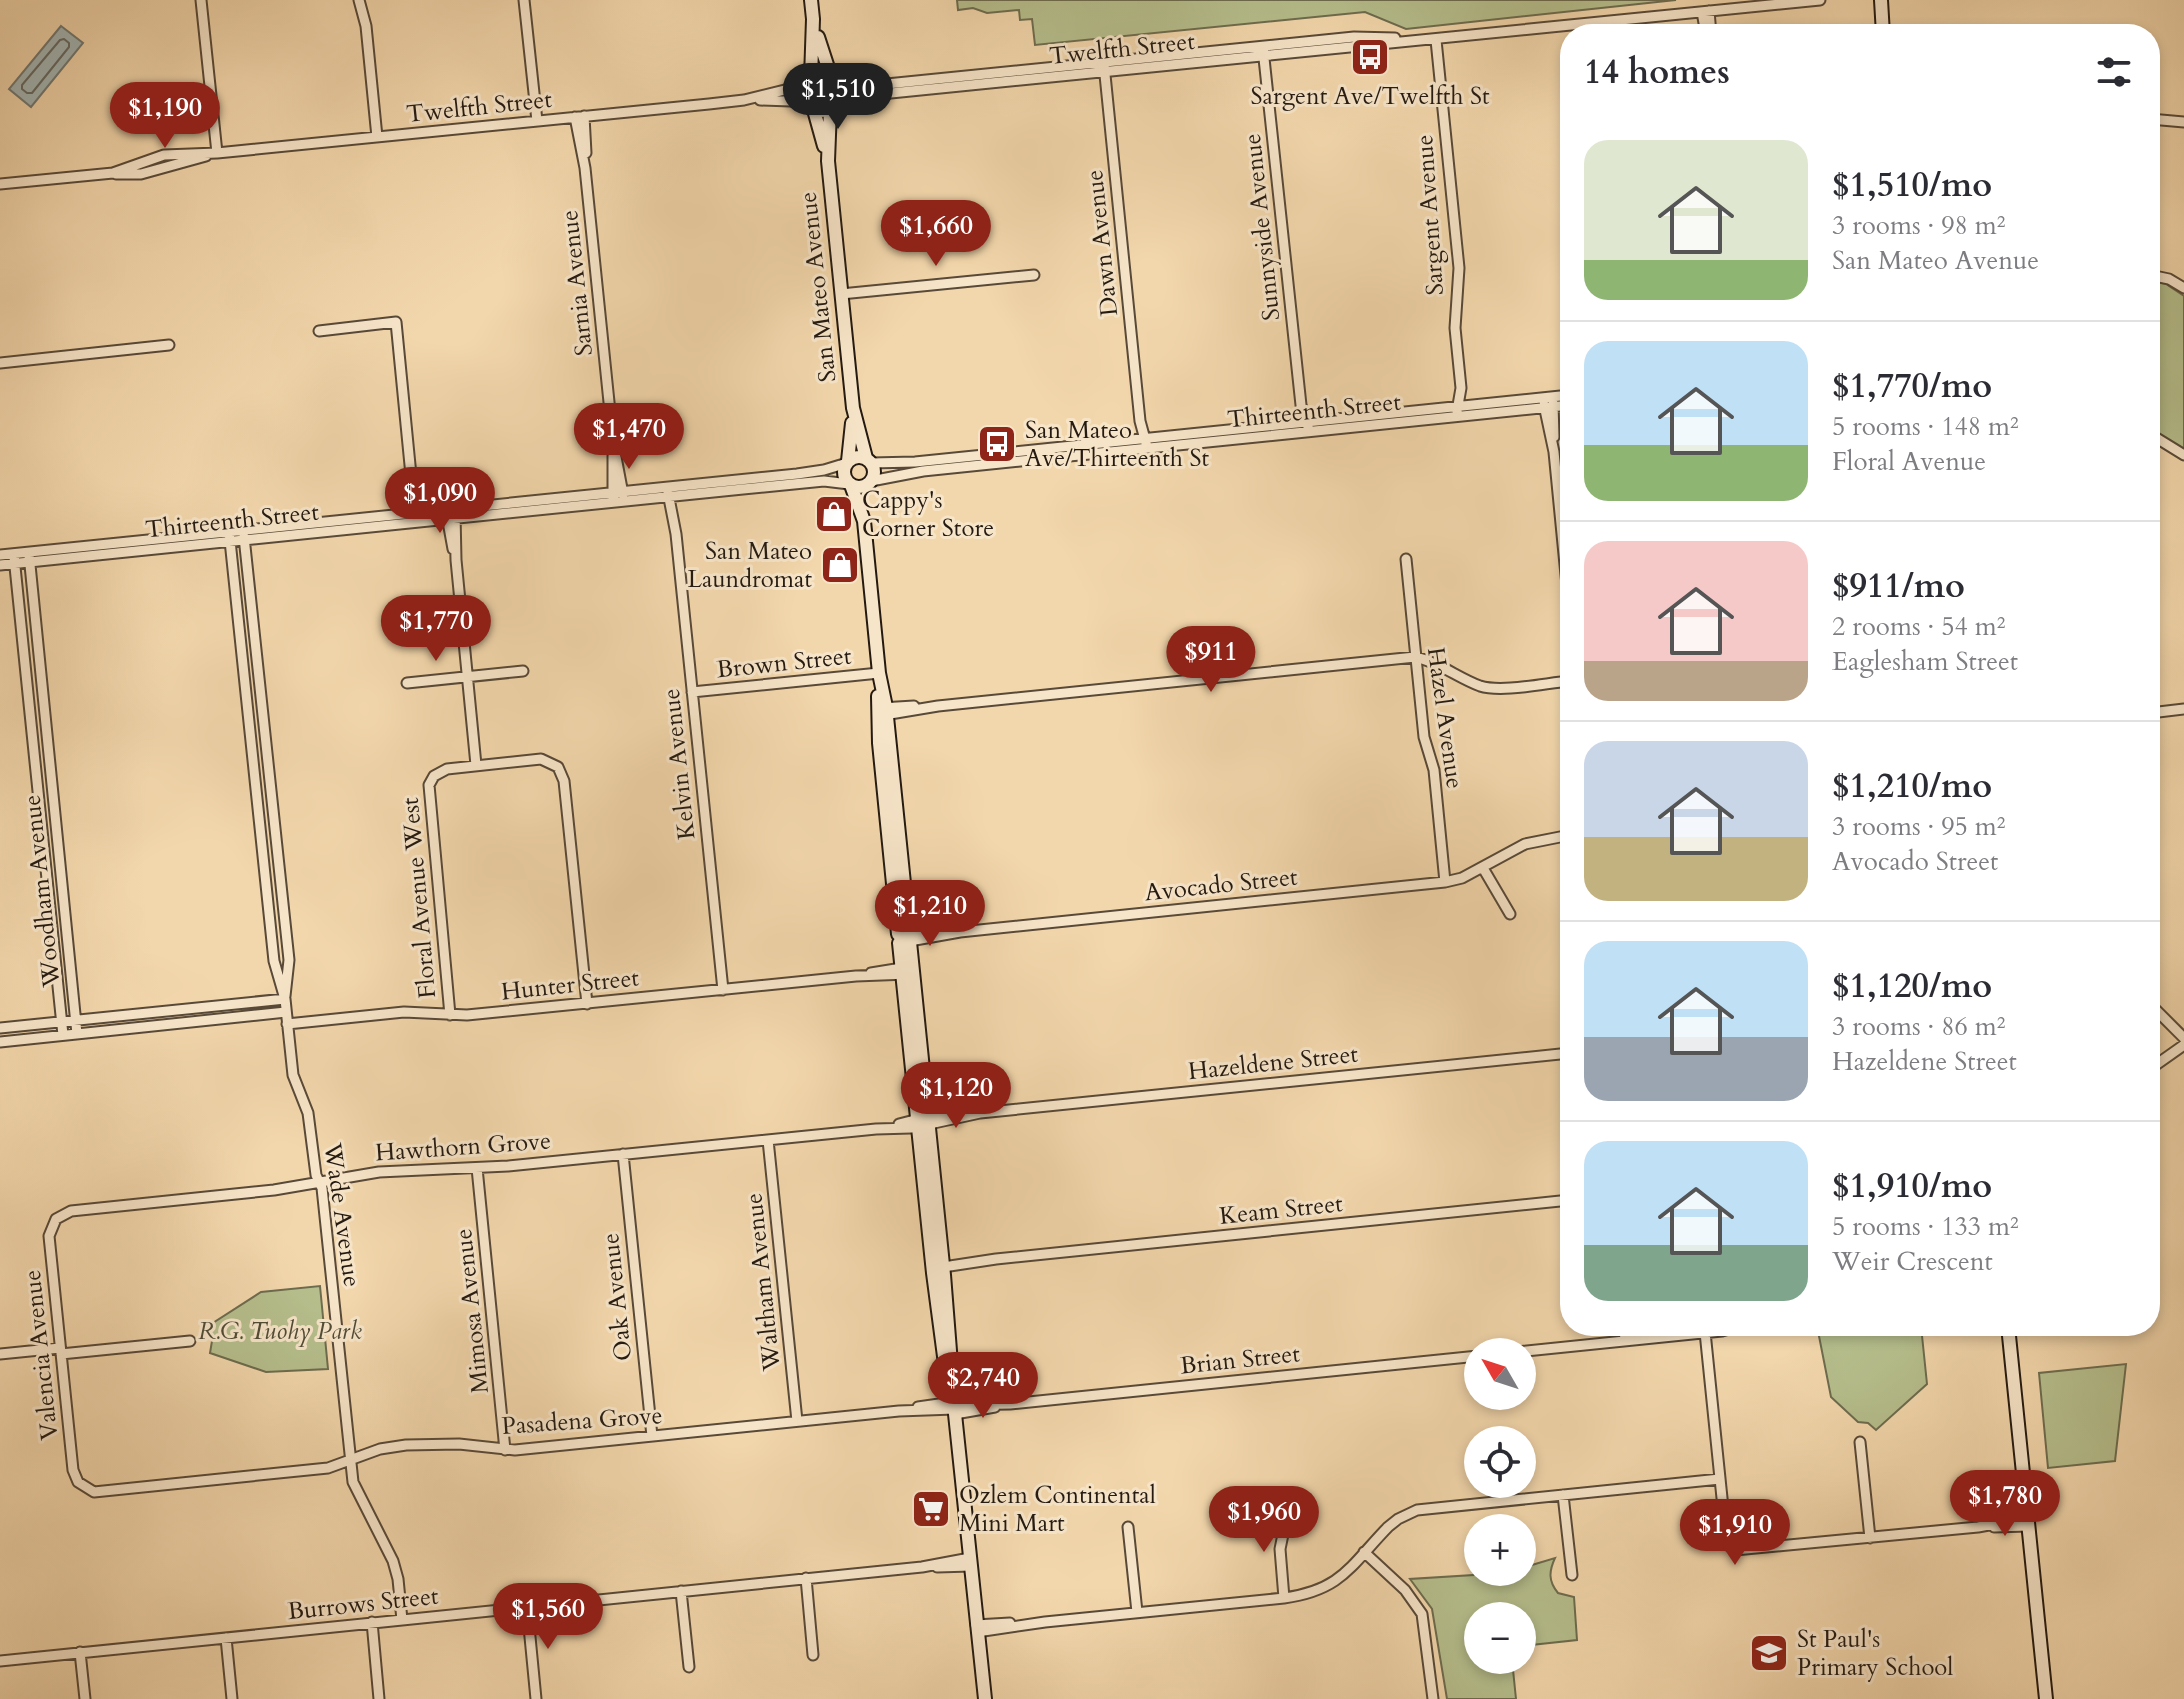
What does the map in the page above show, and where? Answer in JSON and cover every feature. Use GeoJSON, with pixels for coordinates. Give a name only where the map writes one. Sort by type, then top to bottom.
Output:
{"type":"FeatureCollection","features":[{"type":"Feature","properties":{"kind":"street"},"geometry":{"type":"LineString","coordinates":[[201,0],[217,153]]}},
{"type":"Feature","properties":{"kind":"street"},"geometry":{"type":"LineString","coordinates":[[359,0],[366,26]]}},
{"type":"Feature","properties":{"kind":"street"},"geometry":{"type":"LineString","coordinates":[[367,0],[366,26],[377,137]]}},
{"type":"Feature","properties":{"kind":"street"},"geometry":{"type":"LineString","coordinates":[[524,0],[537,121]]}},
{"type":"Feature","properties":{"kind":"street"},"geometry":{"type":"LineString","coordinates":[[811,0],[813,19],[808,82],[803,95],[810,107],[833,107],[840,95],[813,19]]}},
{"type":"Feature","properties":{"kind":"street","name":"Twelfth Street"},"geometry":{"type":"LineString","coordinates":[[1585,24],[1820,0]]}},
{"type":"Feature","properties":{"kind":"street"},"geometry":{"type":"LineString","coordinates":[[1881,0],[1882,24]]}},
{"type":"Feature","properties":{"kind":"street"},"geometry":{"type":"LineString","coordinates":[[1706,11],[1707,24]]}},
{"type":"Feature","properties":{"kind":"street","name":"Twelfth Street"},"geometry":{"type":"LineString","coordinates":[[834,80],[857,87],[1104,66],[1370,36],[1414,42],[1560,27]]}},
{"type":"Feature","properties":{"kind":"street","name":"Sargent Avenue"},"geometry":{"type":"LineString","coordinates":[[1436,40],[1459,268],[1455,328],[1461,388],[1469,410]]}},
{"type":"Feature","properties":{"kind":"street","name":"Sunnyside Avenue"},"geometry":{"type":"LineString","coordinates":[[1263,50],[1302,427]]}},
{"type":"Feature","properties":{"kind":"street","name":"Twelfth Street"},"geometry":{"type":"LineString","coordinates":[[833,107],[871,95],[1104,66]]}},
{"type":"Feature","properties":{"kind":"street","name":"Dawn Avenue"},"geometry":{"type":"LineString","coordinates":[[1104,66],[1142,444]]}},
{"type":"Feature","properties":{"kind":"street"},"geometry":{"type":"LineString","coordinates":[[808,82],[821,75],[834,80]]}},
{"type":"Feature","properties":{"kind":"street","name":"Twelfth Street"},"geometry":{"type":"LineString","coordinates":[[744,100],[808,82]]}},
{"type":"Feature","properties":{"kind":"street","name":"Twelfth Street"},"geometry":{"type":"LineString","coordinates":[[0,184],[113,173],[128,176],[217,153],[744,100],[791,101],[810,107]]}},
{"type":"Feature","properties":{"kind":"street","name":"San Mateo Avenue"},"geometry":{"type":"LineString","coordinates":[[810,107],[828,161]]}},
{"type":"Feature","properties":{"kind":"street","name":"San Mateo Avenue"},"geometry":{"type":"LineString","coordinates":[[833,107],[828,161],[841,294],[853,408],[868,461]]}},
{"type":"Feature","properties":{"kind":"street","name":"Sarnia Avenue"},"geometry":{"type":"LineString","coordinates":[[580,117],[619,497]]}},
{"type":"Feature","properties":{"kind":"street"},"geometry":{"type":"LineString","coordinates":[[2160,120],[2184,122]]}},
{"type":"Feature","properties":{"kind":"street"},"geometry":{"type":"LineString","coordinates":[[841,294],[1034,275]]}},
{"type":"Feature","properties":{"kind":"street"},"geometry":{"type":"LineString","coordinates":[[2160,277],[2184,288]]}},
{"type":"Feature","properties":{"kind":"street"},"geometry":{"type":"LineString","coordinates":[[319,331],[396,322],[415,518]]}},
{"type":"Feature","properties":{"kind":"street"},"geometry":{"type":"LineString","coordinates":[[0,363],[169,345]]}},
{"type":"Feature","properties":{"kind":"street","name":"Sargent Avenue"},"geometry":{"type":"LineString","coordinates":[[1457,412],[1461,388]]}},
{"type":"Feature","properties":{"kind":"street","name":"Thirteenth Street"},"geometry":{"type":"LineString","coordinates":[[870,482],[910,473],[1142,444],[1457,412],[1560,398]]}},
{"type":"Feature","properties":{"kind":"street"},"geometry":{"type":"LineString","coordinates":[[1548,402],[1560,514]]}},
{"type":"Feature","properties":{"kind":"street","name":"Thirteenth Street"},"geometry":{"type":"LineString","coordinates":[[1548,402],[1560,404]]}},
{"type":"Feature","properties":{"kind":"street","name":"San Mateo Avenue"},"geometry":{"type":"LineString","coordinates":[[848,462],[853,408]]}},
{"type":"Feature","properties":{"kind":"street"},"geometry":{"type":"LineString","coordinates":[[2160,440],[2184,455]]}},
{"type":"Feature","properties":{"kind":"street","name":"Thirteenth Street"},"geometry":{"type":"LineString","coordinates":[[868,461],[901,463],[1142,444]]}},
{"type":"Feature","properties":{"kind":"street"},"geometry":{"type":"LineString","coordinates":[[864,521],[844,476],[848,462],[857,457],[868,461],[874,472],[864,521],[937,1265],[985,1699]]}},
{"type":"Feature","properties":{"kind":"street","name":"Thirteenth Street"},"geometry":{"type":"LineString","coordinates":[[0,555],[29,557],[619,497],[824,470],[848,462]]}},
{"type":"Feature","properties":{"kind":"street","name":"Thirteenth Street"},"geometry":{"type":"LineString","coordinates":[[672,491],[824,481],[850,485]]}},
{"type":"Feature","properties":{"kind":"street"},"geometry":{"type":"LineString","coordinates":[[850,485],[860,487],[870,482]]}},
{"type":"Feature","properties":{"kind":"street","name":"Kelvin Avenue"},"geometry":{"type":"LineString","coordinates":[[672,491],[723,990]]}},
{"type":"Feature","properties":{"kind":"street"},"geometry":{"type":"LineString","coordinates":[[451,514],[476,765]]}},
{"type":"Feature","properties":{"kind":"street","name":"Wade Avenue"},"geometry":{"type":"LineString","coordinates":[[244,535],[289,960],[285,999],[293,1075],[308,1113],[322,1192],[355,1488],[393,1561],[402,1620]]}},
{"type":"Feature","properties":{"kind":"street","name":"Wade Avenue"},"geometry":{"type":"LineString","coordinates":[[230,536],[274,961],[285,999]]}},
{"type":"Feature","properties":{"kind":"street","name":"Woodham Avenue"},"geometry":{"type":"LineString","coordinates":[[29,557],[77,1034]]}},
{"type":"Feature","properties":{"kind":"street","name":"Thirteenth Street"},"geometry":{"type":"LineString","coordinates":[[0,565],[14,558]]}},
{"type":"Feature","properties":{"kind":"street","name":"Woodham Avenue"},"geometry":{"type":"LineString","coordinates":[[14,558],[63,1035]]}},
{"type":"Feature","properties":{"kind":"street","name":"Hazel Avenue"},"geometry":{"type":"LineString","coordinates":[[1406,559],[1425,745],[1434,770],[1445,882]]}},
{"type":"Feature","properties":{"kind":"street"},"geometry":{"type":"LineString","coordinates":[[882,711],[1415,657],[1483,687],[1560,682]]}},
{"type":"Feature","properties":{"kind":"street"},"geometry":{"type":"LineString","coordinates":[[407,683],[523,671]]}},
{"type":"Feature","properties":{"kind":"street","name":"Brown Street"},"geometry":{"type":"LineString","coordinates":[[692,692],[879,673]]}},
{"type":"Feature","properties":{"kind":"street"},"geometry":{"type":"LineString","coordinates":[[2160,712],[2184,709]]}},
{"type":"Feature","properties":{"kind":"street","name":"Floral Avenue West"},"geometry":{"type":"LineString","coordinates":[[450,1015],[429,785],[440,771],[541,759],[553,763],[562,774],[587,1004]]}},
{"type":"Feature","properties":{"kind":"street","name":"Avocado Street"},"geometry":{"type":"LineString","coordinates":[[904,938],[1445,882],[1462,878],[1525,844],[1560,837]]}},
{"type":"Feature","properties":{"kind":"street"},"geometry":{"type":"LineString","coordinates":[[1483,868],[1510,914]]}},
{"type":"Feature","properties":{"kind":"street","name":"Hunter Street"},"geometry":{"type":"LineString","coordinates":[[287,1024],[404,1012],[450,1015],[587,1004],[907,971]]}},
{"type":"Feature","properties":{"kind":"street"},"geometry":{"type":"LineString","coordinates":[[0,1028],[285,999]]}},
{"type":"Feature","properties":{"kind":"street"},"geometry":{"type":"LineString","coordinates":[[0,1042],[286,1012]]}},
{"type":"Feature","properties":{"kind":"street"},"geometry":{"type":"LineString","coordinates":[[2160,1014],[2184,1038]]}},
{"type":"Feature","properties":{"kind":"street"},"geometry":{"type":"LineString","coordinates":[[2160,1062],[2184,1045]]}},
{"type":"Feature","properties":{"kind":"street","name":"Hazeldene Street"},"geometry":{"type":"LineString","coordinates":[[923,1122],[980,1113],[1560,1054]]}},
{"type":"Feature","properties":{"kind":"street","name":"Hawthorn Grove"},"geometry":{"type":"LineString","coordinates":[[56,1219],[71,1211],[274,1190],[379,1172],[477,1168],[923,1122]]}},
{"type":"Feature","properties":{"kind":"street","name":"Waltham Avenue"},"geometry":{"type":"LineString","coordinates":[[768,1140],[797,1421]]}},
{"type":"Feature","properties":{"kind":"street","name":"Oak Avenue"},"geometry":{"type":"LineString","coordinates":[[623,1154],[652,1436]]}},
{"type":"Feature","properties":{"kind":"street","name":"Mimosa Avenue"},"geometry":{"type":"LineString","coordinates":[[477,1168],[505,1450]]}},
{"type":"Feature","properties":{"kind":"street","name":"Keam Street"},"geometry":{"type":"LineString","coordinates":[[937,1265],[1560,1201]]}},
{"type":"Feature","properties":{"kind":"street","name":"Valencia Avenue"},"geometry":{"type":"LineString","coordinates":[[56,1219],[49,1236],[60,1351],[73,1470],[82,1486]]}},
{"type":"Feature","properties":{"kind":"street"},"geometry":{"type":"LineString","coordinates":[[1625,1336],[1625,1341]]}},
{"type":"Feature","properties":{"kind":"street"},"geometry":{"type":"LineString","coordinates":[[1536,1350],[1669,1336]]}},
{"type":"Feature","properties":{"kind":"street"},"geometry":{"type":"LineString","coordinates":[[1705,1336],[1726,1537],[1728,1545],[1735,1550],[2028,1522]]}},
{"type":"Feature","properties":{"kind":"street"},"geometry":{"type":"LineString","coordinates":[[2009,1336],[2046,1699]]}},
{"type":"Feature","properties":{"kind":"street"},"geometry":{"type":"LineString","coordinates":[[0,1354],[190,1341]]}},
{"type":"Feature","properties":{"kind":"street","name":"Brian Street"},"geometry":{"type":"LineString","coordinates":[[954,1408],[1464,1357]]}},
{"type":"Feature","properties":{"kind":"street","name":"Pasadena Grove"},"geometry":{"type":"LineString","coordinates":[[82,1486],[99,1492],[318,1470],[380,1449],[437,1443],[505,1450],[954,1408]]}},
{"type":"Feature","properties":{"kind":"street"},"geometry":{"type":"LineString","coordinates":[[1860,1442],[1870,1538]]}},
{"type":"Feature","properties":{"kind":"street"},"geometry":{"type":"LineString","coordinates":[[977,1628],[1309,1594],[1326,1588],[1344,1574],[1398,1519],[1417,1510],[1720,1479]]}},
{"type":"Feature","properties":{"kind":"street"},"geometry":{"type":"LineString","coordinates":[[1563,1495],[1572,1575]]}},
{"type":"Feature","properties":{"kind":"street"},"geometry":{"type":"LineString","coordinates":[[1284,1598],[1280,1549],[1287,1515]]}},
{"type":"Feature","properties":{"kind":"street"},"geometry":{"type":"LineString","coordinates":[[1128,1527],[1137,1612]]}},
{"type":"Feature","properties":{"kind":"street"},"geometry":{"type":"LineString","coordinates":[[1364,1552],[1405,1590],[1422,1614],[1433,1699]]}},
{"type":"Feature","properties":{"kind":"street","name":"Burrows Street"},"geometry":{"type":"LineString","coordinates":[[0,1661],[970,1562]]}},
{"type":"Feature","properties":{"kind":"street"},"geometry":{"type":"LineString","coordinates":[[806,1578],[813,1655]]}},
{"type":"Feature","properties":{"kind":"street"},"geometry":{"type":"LineString","coordinates":[[681,1591],[689,1667]]}},
{"type":"Feature","properties":{"kind":"street"},"geometry":{"type":"LineString","coordinates":[[527,1606],[536,1699]]}},
{"type":"Feature","properties":{"kind":"street"},"geometry":{"type":"LineString","coordinates":[[372,1622],[379,1699]]}},
{"type":"Feature","properties":{"kind":"street"},"geometry":{"type":"LineString","coordinates":[[226,1638],[232,1699]]}},
{"type":"Feature","properties":{"kind":"street"},"geometry":{"type":"LineString","coordinates":[[80,1652],[85,1699]]}},
{"type":"Feature","properties":{"kind":"street"},"geometry":{"type":"LineString","coordinates":[[979,1699],[981,1675]]}},
{"type":"Feature","properties":{"kind":"green space"},"geometry":{"type":"Polygon","coordinates":[[[957,0],[1676,0],[1406,29],[1365,12],[1035,45],[1032,19],[1020,20],[1019,10],[987,13],[973,8],[958,10],[957,0]]]}},
{"type":"Feature","properties":{"kind":"green space"},"geometry":{"type":"Polygon","coordinates":[[[2160,283],[2184,296],[2184,450],[2160,435],[2160,283]]]}},
{"type":"Feature","properties":{"kind":"green space","name":"R.G. Tuohy Park"},"geometry":{"type":"Polygon","coordinates":[[[320,1286],[328,1369],[266,1372],[210,1353],[212,1341],[205,1328],[261,1292],[320,1286]]]}},
{"type":"Feature","properties":{"kind":"green space"},"geometry":{"type":"Polygon","coordinates":[[[1819,1336],[1922,1336],[1927,1384],[1876,1430],[1868,1423],[1858,1422],[1831,1397],[1819,1336]]]}},
{"type":"Feature","properties":{"kind":"green space"},"geometry":{"type":"Polygon","coordinates":[[[2126,1364],[2115,1461],[2048,1468],[2039,1373],[2126,1364]]]}},
{"type":"Feature","properties":{"kind":"green space"},"geometry":{"type":"Polygon","coordinates":[[[1555,1558],[1551,1580],[1558,1593],[1574,1597],[1577,1640],[1536,1644],[1536,1602],[1464,1602],[1464,1674],[1513,1674],[1516,1699],[1447,1699],[1432,1609],[1410,1579],[1464,1576],[1464,1586],[1536,1586],[1536,1564],[1555,1558]]]}},
{"type":"Feature","properties":{"kind":"water"},"geometry":{"type":"Polygon","coordinates":[[[61,26],[83,43],[31,107],[9,89],[61,26]]]}},
{"type":"Feature","properties":{"kind":"place","name":"Sargent Ave/Twelfth St"},"geometry":{"type":"Point","coordinates":[1370,57]}},
{"type":"Feature","properties":{"kind":"place","name":"San Mateo Ave/Thirteenth St"},"geometry":{"type":"Point","coordinates":[997,444]}},
{"type":"Feature","properties":{"kind":"place","name":"Cappy's Corner Store"},"geometry":{"type":"Point","coordinates":[834,514]}},
{"type":"Feature","properties":{"kind":"place","name":"San Mateo Laundromat"},"geometry":{"type":"Point","coordinates":[840,565]}},
{"type":"Feature","properties":{"kind":"place","name":"Ozlem Continental Mini Mart"},"geometry":{"type":"Point","coordinates":[931,1509]}},
{"type":"Feature","properties":{"kind":"place","name":"St Paul's Primary School"},"geometry":{"type":"Point","coordinates":[1769,1653]}}]}
